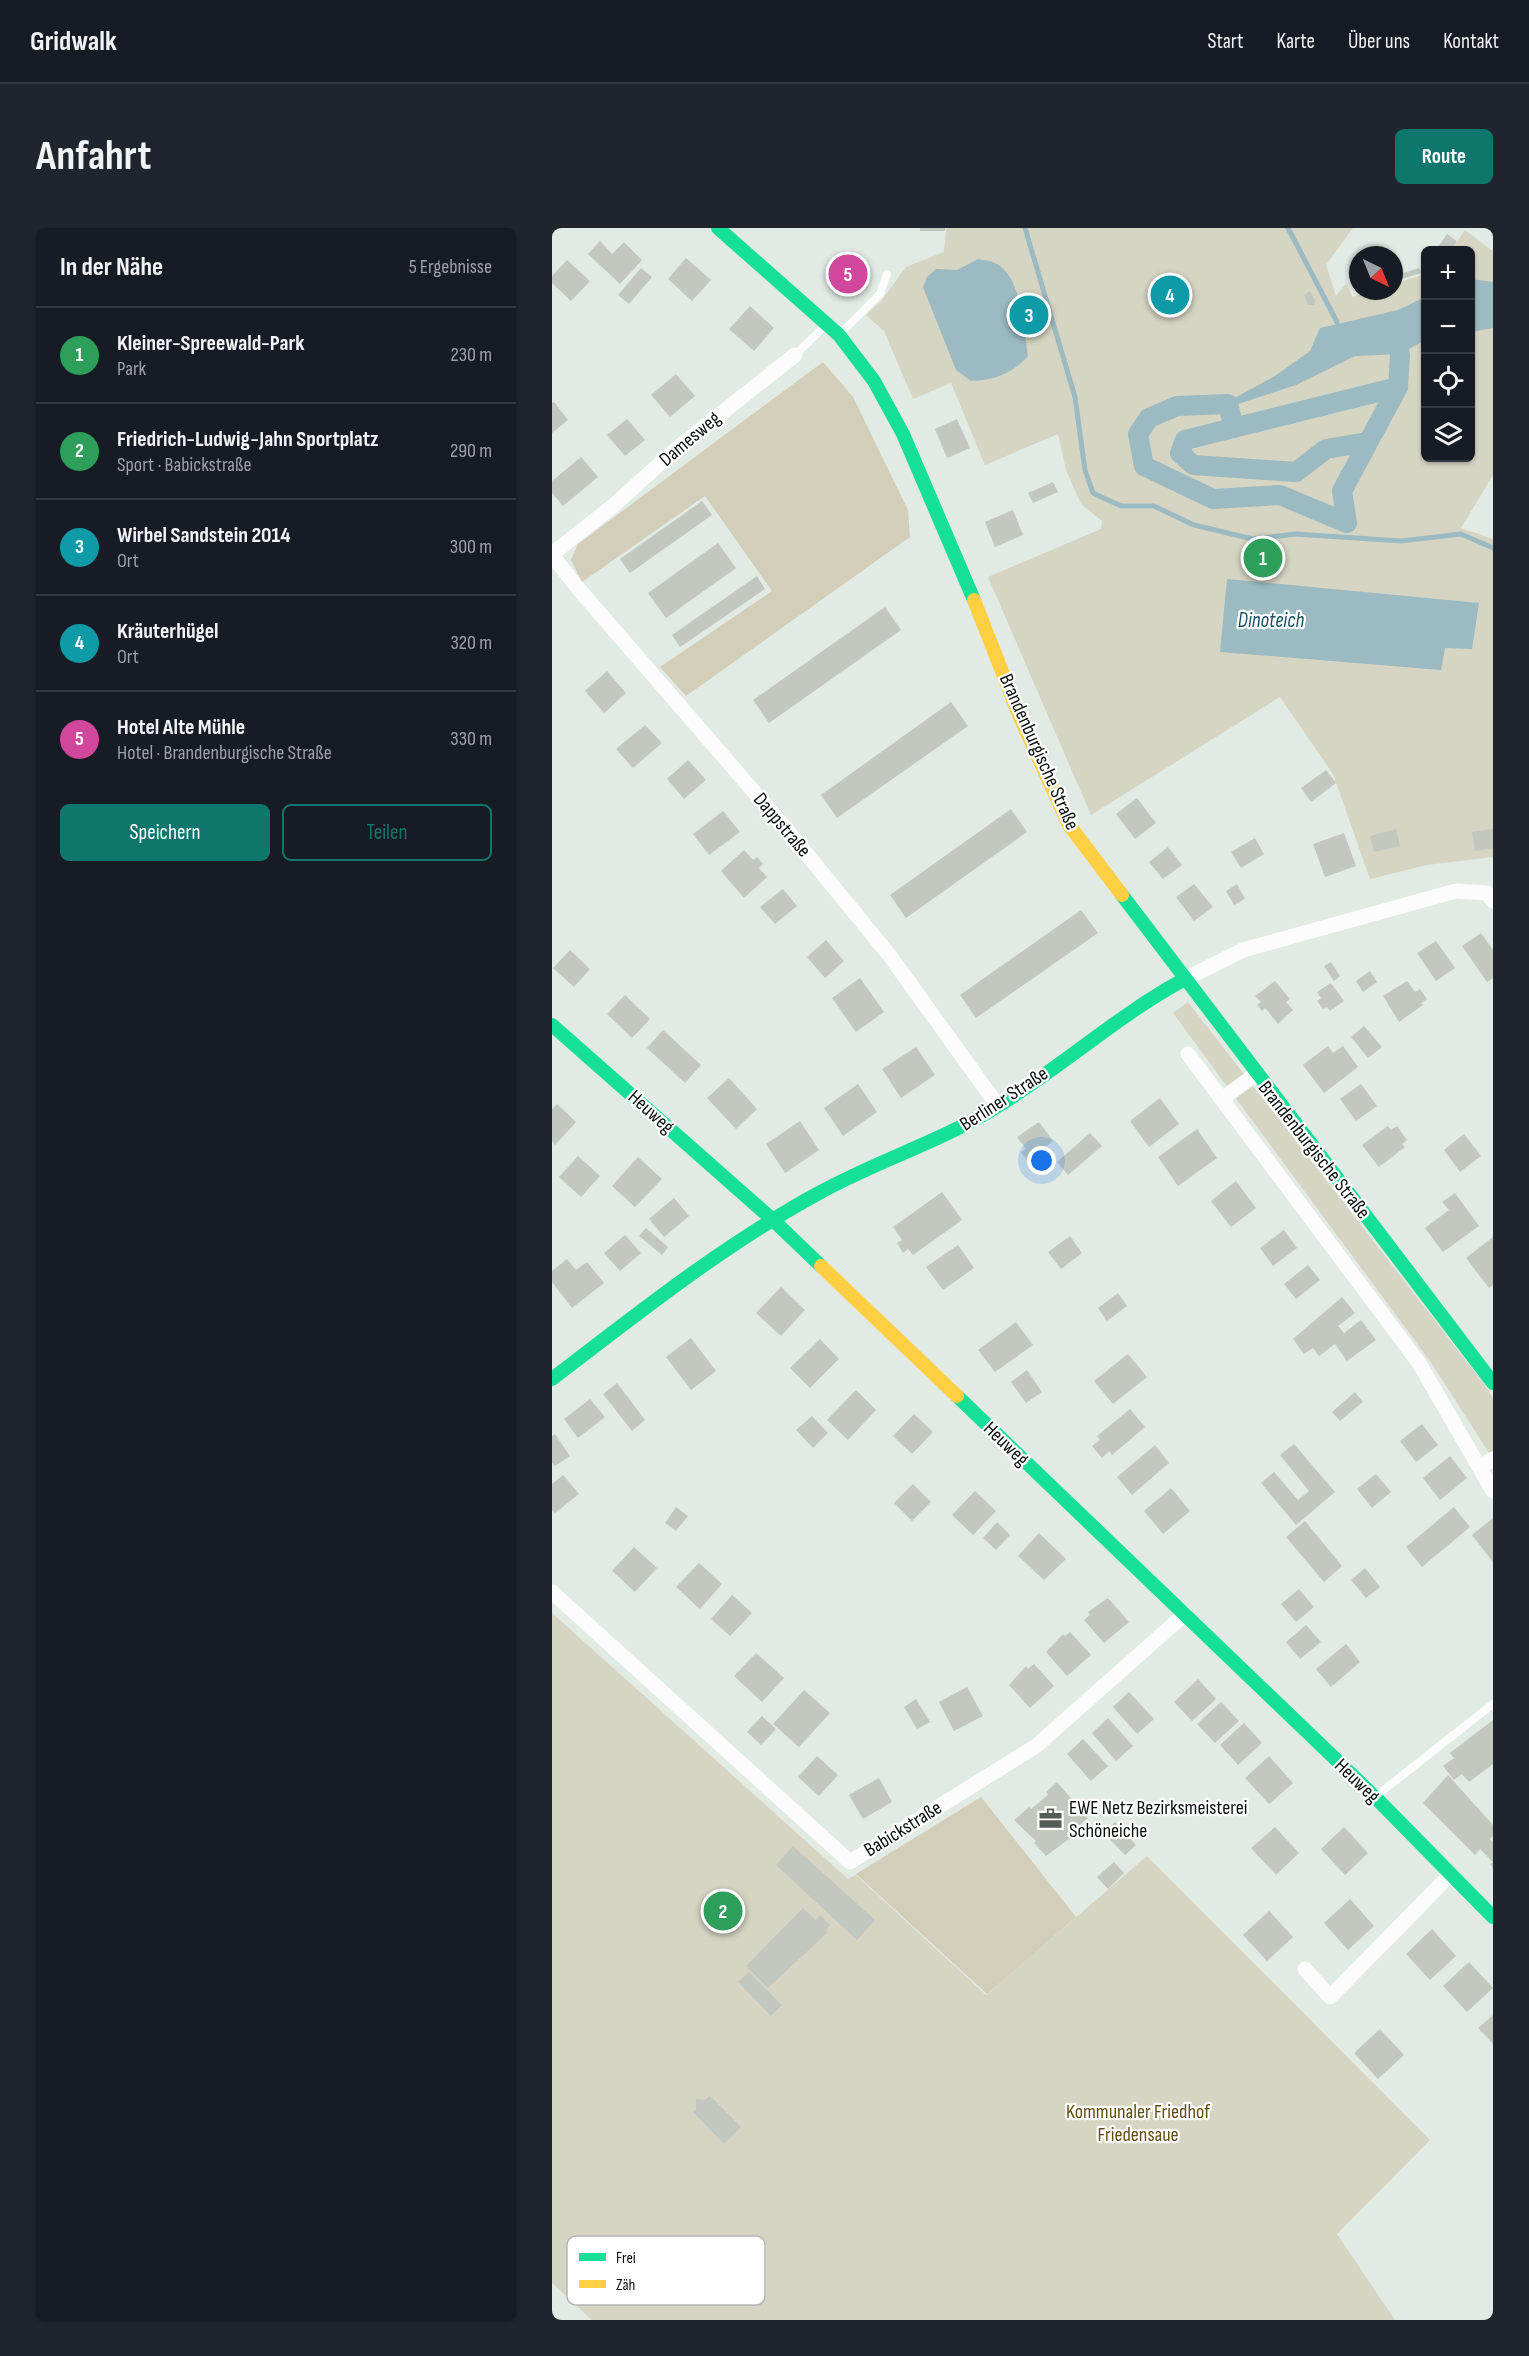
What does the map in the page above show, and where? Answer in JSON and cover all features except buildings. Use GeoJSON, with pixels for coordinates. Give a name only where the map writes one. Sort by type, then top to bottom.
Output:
{"type":"FeatureCollection","features":[{"type":"Feature","properties":{"kind":"street","name":"Brandenburgische Straße"},"geometry":{"type":"LineString","coordinates":[[718,228],[839,335],[874,381],[903,434],[974,600],[1019,715],[1069,825],[1256,1074],[1491,1376]]}},
{"type":"Feature","properties":{"kind":"street","name":"Damesweg"},"geometry":{"type":"LineString","coordinates":[[552,555],[613,506],[675,450],[795,355]]}},
{"type":"Feature","properties":{"kind":"street","name":"Dappstraße"},"geometry":{"type":"LineString","coordinates":[[552,555],[890,956],[998,1106]]}},
{"type":"Feature","properties":{"kind":"street","name":"Berliner Straße"},"geometry":{"type":"LineString","coordinates":[[552,1379],[683,1278],[773,1220],[817,1193],[959,1129],[998,1106],[1154,995],[1185,979],[1243,950],[1456,891],[1491,896]]}},
{"type":"Feature","properties":{"kind":"street","name":"Heuweg"},"geometry":{"type":"LineString","coordinates":[[552,1025],[773,1220],[1375,1797],[1493,1917]]}},
{"type":"Feature","properties":{"kind":"street"},"geometry":{"type":"LineString","coordinates":[[1188,1054],[1419,1363],[1486,1463],[1493,1491]]}},
{"type":"Feature","properties":{"kind":"street"},"geometry":{"type":"LineString","coordinates":[[1222,1099],[1256,1074]]}},
{"type":"Feature","properties":{"kind":"street","name":"Babickstraße"},"geometry":{"type":"LineString","coordinates":[[552,1592],[850,1862],[1036,1746],[1185,1614]]}},
{"type":"Feature","properties":{"kind":"street"},"geometry":{"type":"LineString","coordinates":[[1305,1969],[1330,1997],[1450,1875]]}},
{"type":"Feature","properties":{"kind":"lane"},"geometry":{"type":"LineString","coordinates":[[839,335],[880,294],[887,274]]}},
{"type":"Feature","properties":{"kind":"lane","name":"Damesweg"},"geometry":{"type":"LineString","coordinates":[[795,355],[827,324]]}},
{"type":"Feature","properties":{"kind":"lane"},"geometry":{"type":"LineString","coordinates":[[1375,1797],[1493,1704]]}},
{"type":"Feature","properties":{"kind":"green space"},"geometry":{"type":"Polygon","coordinates":[[[946,228],[1353,228],[1326,265],[1336,296],[1347,283],[1349,300],[1403,300],[1403,281],[1421,275],[1421,462],[1475,462],[1475,246],[1454,246],[1465,230],[1493,251],[1493,475],[1461,528],[1493,539],[1493,857],[1427,865],[1370,879],[1333,774],[1280,697],[1091,815],[988,577],[1101,529],[1102,521],[1081,504],[1066,470],[1058,434],[985,465],[951,383],[913,399],[884,331],[866,315],[882,300],[906,267],[944,252],[946,228]]]}},
{"type":"Feature","properties":{"kind":"green space"},"geometry":{"type":"Polygon","coordinates":[[[1188,1002],[1484,1384],[1493,1398],[1493,1459],[1432,1364],[1173,1013],[1188,1002]]]}},
{"type":"Feature","properties":{"kind":"green space","name":"Kommunaler Friedhof Friedensaue"},"geometry":{"type":"Polygon","coordinates":[[[552,1613],[848,1879],[856,1875],[986,1995],[1147,1856],[1430,2140],[1337,2234],[1395,2320],[592,2320],[576,2305],[765,2305],[765,2236],[567,2236],[567,2297],[552,2283],[552,1613]]]}},
{"type":"Feature","properties":{"kind":"shaded area"},"geometry":{"type":"Polygon","coordinates":[[[823,362],[853,397],[908,510],[910,537],[686,696],[660,667],[772,591],[705,496],[582,582],[571,560],[578,544],[823,362]]]}},
{"type":"Feature","properties":{"kind":"shaded area"},"geometry":{"type":"Polygon","coordinates":[[[981,1797],[1076,1917],[987,1994],[856,1874],[981,1797]]]}},
{"type":"Feature","properties":{"kind":"water"},"geometry":{"type":"Polygon","coordinates":[[[978,259],[997,264],[1012,281],[1023,320],[1028,356],[1009,372],[988,379],[971,381],[956,370],[923,287],[927,277],[936,269],[957,270],[978,259]]]}},
{"type":"Feature","properties":{"kind":"water"},"geometry":{"type":"Polygon","coordinates":[[[1475,280],[1493,282],[1493,328],[1475,331],[1475,280]]]}},
{"type":"Feature","properties":{"kind":"water"},"geometry":{"type":"Polygon","coordinates":[[[1421,299],[1421,342],[1400,354],[1355,356],[1296,385],[1229,407],[1227,402],[1275,376],[1310,351],[1320,328],[1398,310],[1421,299]]]}},
{"type":"Feature","properties":{"kind":"water","name":"Dinoteich"},"geometry":{"type":"Polygon","coordinates":[[[1227,579],[1479,603],[1472,649],[1445,648],[1441,670],[1220,652],[1227,579]]]}},
{"type":"Feature","properties":{"kind":"waterway"},"geometry":{"type":"LineString","coordinates":[[1025,228],[1075,397],[1085,470],[1093,493],[1121,506],[1154,506],[1194,525],[1253,539],[1296,534],[1401,541],[1461,534],[1493,548]]}},
{"type":"Feature","properties":{"kind":"waterway"},"geometry":{"type":"LineString","coordinates":[[1288,228],[1337,322]]}},
{"type":"Feature","properties":{"kind":"waterway"},"geometry":{"type":"LineString","coordinates":[[1234,428],[1228,404],[1177,406],[1149,418],[1138,434],[1144,466],[1213,499],[1280,495],[1347,523],[1342,491],[1398,387],[1400,354]]}},
{"type":"Feature","properties":{"kind":"waterway"},"geometry":{"type":"LineString","coordinates":[[1367,442],[1326,449],[1296,472],[1193,465],[1180,453],[1185,440],[1398,387]]}},
{"type":"Feature","properties":{"kind":"traffic: fast"},"geometry":{"type":"LineString","coordinates":[[718,228],[839,335],[874,381],[903,434],[974,600]]}},
{"type":"Feature","properties":{"kind":"traffic: fast"},"geometry":{"type":"LineString","coordinates":[[1122,895],[1493,1383]]}},
{"type":"Feature","properties":{"kind":"traffic: fast"},"geometry":{"type":"LineString","coordinates":[[552,1379],[681,1282],[747,1236],[817,1194],[950,1132],[993,1109],[1042,1077],[1135,1009],[1185,979]]}},
{"type":"Feature","properties":{"kind":"traffic: fast"},"geometry":{"type":"LineString","coordinates":[[552,1025],[773,1220],[821,1266]]}},
{"type":"Feature","properties":{"kind":"traffic: fast"},"geometry":{"type":"LineString","coordinates":[[957,1396],[1375,1797],[1493,1917]]}},
{"type":"Feature","properties":{"kind":"traffic: slow"},"geometry":{"type":"LineString","coordinates":[[974,600],[1019,715],[1069,825],[1122,895]]}},
{"type":"Feature","properties":{"kind":"traffic: slow"},"geometry":{"type":"LineString","coordinates":[[821,1266],[957,1396]]}},
{"type":"Feature","properties":{"kind":"place","name":"Hotel Alte Mühle"},"geometry":{"type":"Point","coordinates":[848,274]}},
{"type":"Feature","properties":{"kind":"place","name":"Kräuterhügel"},"geometry":{"type":"Point","coordinates":[1170,295]}},
{"type":"Feature","properties":{"kind":"place","name":"Wirbel Sandstein 2014"},"geometry":{"type":"Point","coordinates":[1029,315]}},
{"type":"Feature","properties":{"kind":"place","name":"Kleiner-Spreewald-Park"},"geometry":{"type":"Point","coordinates":[1263,558]}},
{"type":"Feature","properties":{"kind":"place","name":"EWE Netz Bezirksmeisterei Schöneiche"},"geometry":{"type":"Point","coordinates":[1051,1819]}},
{"type":"Feature","properties":{"kind":"place","name":"Friedrich-Ludwig-Jahn Sportplatz"},"geometry":{"type":"Point","coordinates":[723,1911]}}]}
